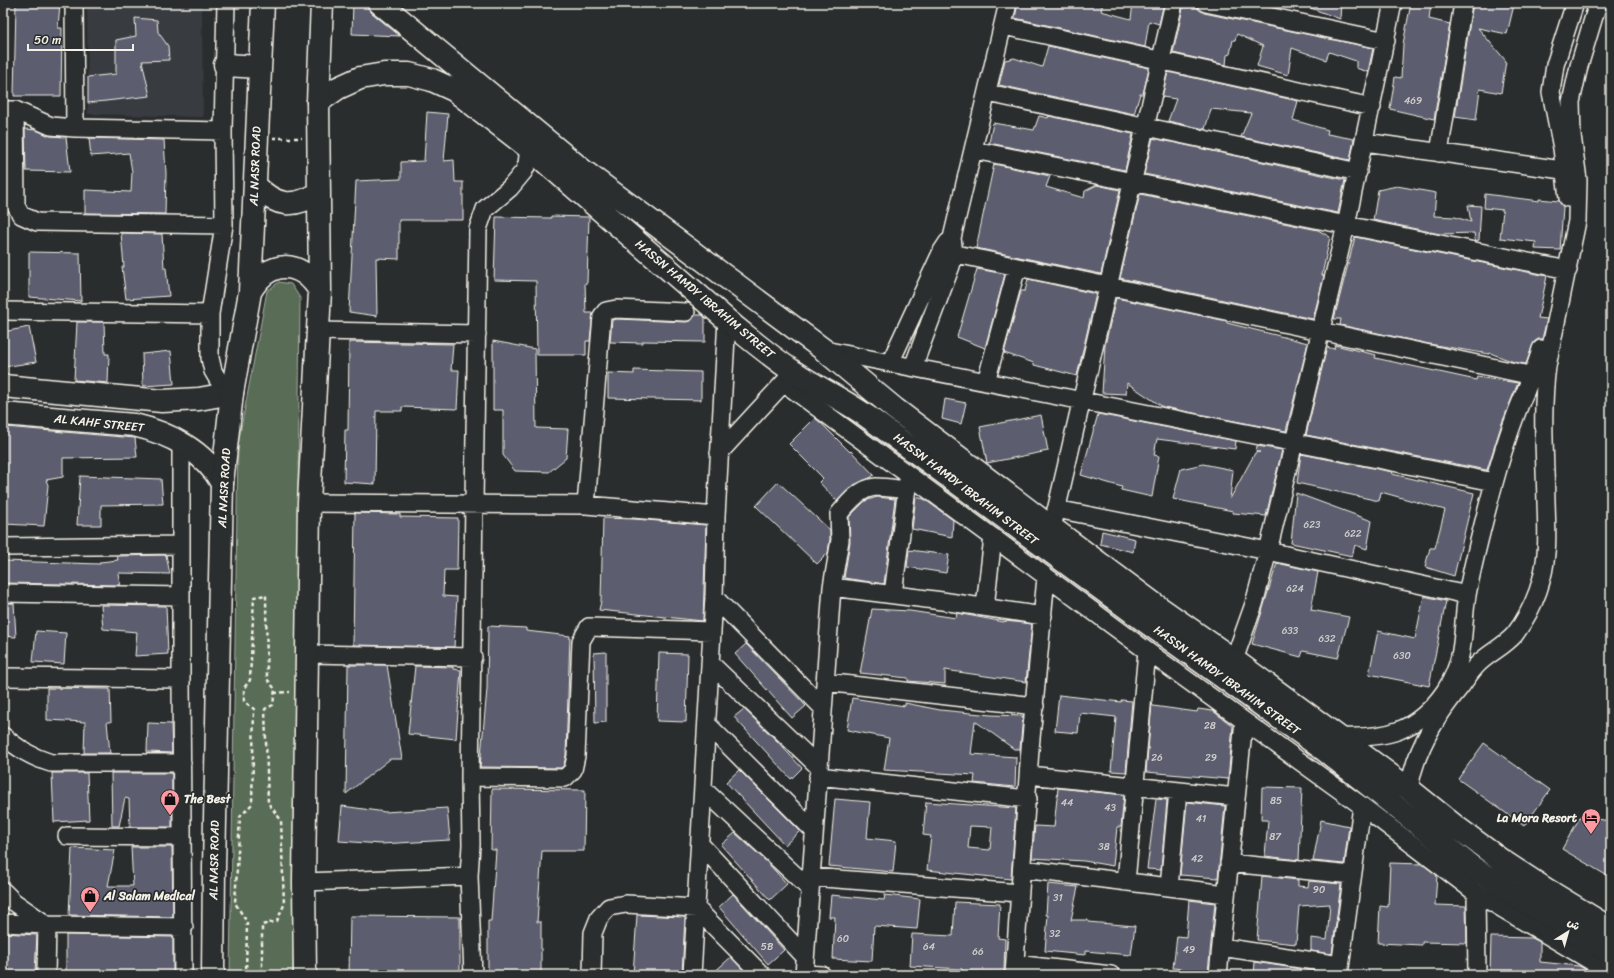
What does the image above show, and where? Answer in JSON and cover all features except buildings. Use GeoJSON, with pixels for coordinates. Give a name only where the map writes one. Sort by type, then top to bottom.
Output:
{"type":"FeatureCollection","features":[{"type":"Feature","properties":{"kind":"main road","name":"AL NASR ROAD"},"geometry":{"type":"LineString","coordinates":[[213,975],[222,483],[232,393],[250,292],[263,3]]}},
{"type":"Feature","properties":{"kind":"main road"},"geometry":{"type":"LineString","coordinates":[[305,975],[304,882],[309,503],[320,291],[318,102],[322,3]]}},
{"type":"Feature","properties":{"kind":"main road","name":"HASSN HAMDY IBRAHIM STREET"},"geometry":{"type":"LineString","coordinates":[[380,3],[576,176],[727,319],[770,355],[789,377],[850,404],[1146,622],[1323,749],[1472,866],[1508,891],[1597,958]]}},
{"type":"Feature","properties":{"kind":"main road"},"geometry":{"type":"LineString","coordinates":[[225,65],[260,67]]}},
{"type":"Feature","properties":{"kind":"main road","name":"HASSN HAMDY IBRAHIM STREET"},"geometry":{"type":"LineString","coordinates":[[318,102],[338,88],[360,78],[384,74],[409,74],[432,80],[454,90],[530,148],[576,176],[748,292],[824,350],[895,409],[1054,518],[1157,606],[1234,660],[1409,789],[1501,860],[1611,929]]}},
{"type":"Feature","properties":{"kind":"main road"},"geometry":{"type":"LineString","coordinates":[[255,185],[265,196],[278,202],[293,204],[307,200],[319,192]]}},
{"type":"Feature","properties":{"kind":"main road"},"geometry":{"type":"LineString","coordinates":[[250,292],[256,281],[266,272],[278,268],[291,268],[303,272],[313,280],[320,291]]}},
{"type":"Feature","properties":{"kind":"main road"},"geometry":{"type":"LineString","coordinates":[[727,319],[725,311],[726,302],[739,292],[748,292]]}},
{"type":"Feature","properties":{"kind":"main road"},"geometry":{"type":"LineString","coordinates":[[3,386],[162,401],[199,399],[232,393]]}},
{"type":"Feature","properties":{"kind":"main road","name":"AL KAHF STREET"},"geometry":{"type":"LineString","coordinates":[[3,414],[134,425],[150,428],[181,443],[206,461],[216,472],[222,483]]}},
{"type":"Feature","properties":{"kind":"street"},"geometry":{"type":"LineString","coordinates":[[74,3],[75,128]]}},
{"type":"Feature","properties":{"kind":"street"},"geometry":{"type":"LineString","coordinates":[[226,3],[223,131],[224,225],[210,314],[210,358],[213,371],[220,383],[232,393]]}},
{"type":"Feature","properties":{"kind":"street"},"geometry":{"type":"LineString","coordinates":[[890,363],[950,247],[1004,26],[1008,3]]}},
{"type":"Feature","properties":{"kind":"street"},"geometry":{"type":"LineString","coordinates":[[1174,3],[1054,518],[1268,551],[1467,595]]}},
{"type":"Feature","properties":{"kind":"street"},"geometry":{"type":"LineString","coordinates":[[1206,3],[1386,42]]}},
{"type":"Feature","properties":{"kind":"street"},"geometry":{"type":"LineString","coordinates":[[1234,660],[1254,604],[1268,551],[1346,225],[1394,3]]}},
{"type":"Feature","properties":{"kind":"street"},"geometry":{"type":"LineString","coordinates":[[1439,153],[1463,3]]}},
{"type":"Feature","properties":{"kind":"street"},"geometry":{"type":"LineString","coordinates":[[1572,172],[1551,92],[1555,65],[1575,3]]}},
{"type":"Feature","properties":{"kind":"street"},"geometry":{"type":"LineString","coordinates":[[1409,789],[1411,773],[1416,757],[1431,729],[1452,696],[1478,665],[1515,634],[1538,592],[1545,566],[1548,539],[1543,413],[1537,365],[1577,221],[1572,172],[1571,102],[1579,66],[1598,3]]}},
{"type":"Feature","properties":{"kind":"street"},"geometry":{"type":"LineString","coordinates":[[1004,26],[1372,107]]}},
{"type":"Feature","properties":{"kind":"street"},"geometry":{"type":"LineString","coordinates":[[988,93],[1358,172]]}},
{"type":"Feature","properties":{"kind":"street"},"geometry":{"type":"LineString","coordinates":[[223,131],[75,128],[51,126],[9,110],[16,206],[21,215],[37,222],[224,225]]}},
{"type":"Feature","properties":{"kind":"street"},"geometry":{"type":"LineString","coordinates":[[1365,142],[1572,172]]}},
{"type":"Feature","properties":{"kind":"street"},"geometry":{"type":"LineString","coordinates":[[473,975],[469,876],[471,845],[470,776],[473,657],[478,229],[485,208],[510,188],[524,172],[530,148]]}},
{"type":"Feature","properties":{"kind":"street"},"geometry":{"type":"LineString","coordinates":[[974,150],[1564,269]]}},
{"type":"Feature","properties":{"kind":"street"},"geometry":{"type":"LineString","coordinates":[[950,247],[1017,267],[1539,378]]}},
{"type":"Feature","properties":{"kind":"street"},"geometry":{"type":"LineString","coordinates":[[913,367],[951,266],[950,247]]}},
{"type":"Feature","properties":{"kind":"street"},"geometry":{"type":"LineString","coordinates":[[986,382],[1017,267]]}},
{"type":"Feature","properties":{"kind":"street"},"geometry":{"type":"LineString","coordinates":[[586,505],[602,316],[606,311],[616,309],[686,312]]}},
{"type":"Feature","properties":{"kind":"street"},"geometry":{"type":"LineString","coordinates":[[3,311],[210,314]]}},
{"type":"Feature","properties":{"kind":"street"},"geometry":{"type":"LineString","coordinates":[[692,975],[714,597],[716,516],[727,319]]}},
{"type":"Feature","properties":{"kind":"street"},"geometry":{"type":"LineString","coordinates":[[318,331],[477,334]]}},
{"type":"Feature","properties":{"kind":"street"},"geometry":{"type":"LineString","coordinates":[[824,350],[1494,482]]}},
{"type":"Feature","properties":{"kind":"street"},"geometry":{"type":"LineString","coordinates":[[719,453],[789,377],[908,482],[993,537],[1147,651],[1362,806],[1476,893],[1524,923],[1597,958],[1611,973]]}},
{"type":"Feature","properties":{"kind":"street"},"geometry":{"type":"LineString","coordinates":[[1338,737],[1359,738],[1380,736],[1401,731],[1420,719],[1445,691],[1455,673],[1461,656],[1467,595],[1494,482],[1515,416],[1539,378]]}},
{"type":"Feature","properties":{"kind":"street"},"geometry":{"type":"LineString","coordinates":[[181,443],[183,975]]}},
{"type":"Feature","properties":{"kind":"street"},"geometry":{"type":"LineString","coordinates":[[822,975],[804,974],[832,587],[840,540],[839,514],[849,502],[859,494],[874,487],[908,482]]}},
{"type":"Feature","properties":{"kind":"street"},"geometry":{"type":"LineString","coordinates":[[893,594],[908,482]]}},
{"type":"Feature","properties":{"kind":"street"},"geometry":{"type":"LineString","coordinates":[[309,503],[586,505],[716,516]]}},
{"type":"Feature","properties":{"kind":"street"},"geometry":{"type":"LineString","coordinates":[[985,607],[993,537]]}},
{"type":"Feature","properties":{"kind":"street"},"geometry":{"type":"LineString","coordinates":[[3,547],[181,545]]}},
{"type":"Feature","properties":{"kind":"street"},"geometry":{"type":"LineString","coordinates":[[1046,576],[1014,970],[1111,975]]}},
{"type":"Feature","properties":{"kind":"street"},"geometry":{"type":"LineString","coordinates":[[832,587],[893,594],[1043,616]]}},
{"type":"Feature","properties":{"kind":"street"},"geometry":{"type":"LineString","coordinates":[[3,593],[181,596]]}},
{"type":"Feature","properties":{"kind":"street"},"geometry":{"type":"LineString","coordinates":[[714,597],[823,708]]}},
{"type":"Feature","properties":{"kind":"street"},"geometry":{"type":"LineString","coordinates":[[470,776],[565,778],[573,770],[576,756],[580,641],[589,627],[712,631]]}},
{"type":"Feature","properties":{"kind":"street"},"geometry":{"type":"LineString","coordinates":[[1463,637],[1469,644],[1477,649],[1486,652],[1495,651]]}},
{"type":"Feature","properties":{"kind":"street"},"geometry":{"type":"LineString","coordinates":[[1126,882],[1147,651]]}},
{"type":"Feature","properties":{"kind":"street"},"geometry":{"type":"LineString","coordinates":[[307,654],[473,657]]}},
{"type":"Feature","properties":{"kind":"street"},"geometry":{"type":"LineString","coordinates":[[710,663],[819,772],[1028,799]]}},
{"type":"Feature","properties":{"kind":"street"},"geometry":{"type":"LineString","coordinates":[[3,677],[181,679]]}},
{"type":"Feature","properties":{"kind":"street"},"geometry":{"type":"LineString","coordinates":[[825,682],[1035,706]]}},
{"type":"Feature","properties":{"kind":"street"},"geometry":{"type":"LineString","coordinates":[[1218,975],[1244,721]]}},
{"type":"Feature","properties":{"kind":"street"},"geometry":{"type":"LineString","coordinates":[[707,724],[814,831]]}},
{"type":"Feature","properties":{"kind":"street"},"geometry":{"type":"LineString","coordinates":[[3,736],[23,752],[36,759],[51,763],[182,763]]}},
{"type":"Feature","properties":{"kind":"street"},"geometry":{"type":"LineString","coordinates":[[1030,775],[1236,797]]}},
{"type":"Feature","properties":{"kind":"street"},"geometry":{"type":"LineString","coordinates":[[703,789],[810,883],[1020,893]]}},
{"type":"Feature","properties":{"kind":"street"},"geometry":{"type":"LineString","coordinates":[[1169,887],[1178,791]]}},
{"type":"Feature","properties":{"kind":"street"},"geometry":{"type":"LineString","coordinates":[[1221,947],[1340,970],[1362,806]]}},
{"type":"Feature","properties":{"kind":"street"},"geometry":{"type":"LineString","coordinates":[[67,836],[182,837]]}},
{"type":"Feature","properties":{"kind":"street"},"geometry":{"type":"LineString","coordinates":[[700,844],[805,957]]}},
{"type":"Feature","properties":{"kind":"street"},"geometry":{"type":"LineString","coordinates":[[1230,863],[1352,875]]}},
{"type":"Feature","properties":{"kind":"street"},"geometry":{"type":"LineString","coordinates":[[1022,869],[1226,894]]}},
{"type":"Feature","properties":{"kind":"street"},"geometry":{"type":"LineString","coordinates":[[304,882],[469,876]]}},
{"type":"Feature","properties":{"kind":"street"},"geometry":{"type":"LineString","coordinates":[[3,891],[14,902],[47,925]]}},
{"type":"Feature","properties":{"kind":"street"},"geometry":{"type":"LineString","coordinates":[[1476,893],[1477,975]]}},
{"type":"Feature","properties":{"kind":"street"},"geometry":{"type":"LineString","coordinates":[[592,975],[593,933],[599,918],[609,907],[626,904],[696,908],[762,975]]}},
{"type":"Feature","properties":{"kind":"street"},"geometry":{"type":"LineString","coordinates":[[3,923],[184,927]]}},
{"type":"Feature","properties":{"kind":"street"},"geometry":{"type":"LineString","coordinates":[[46,975],[47,925]]}},
{"type":"Feature","properties":{"kind":"path"},"geometry":{"type":"LineString","coordinates":[[257,138],[319,138]]}},
{"type":"Feature","properties":{"kind":"path"},"geometry":{"type":"LineString","coordinates":[[246,975],[247,922],[235,903],[240,817],[252,804],[254,709],[244,701],[244,688],[250,680],[254,597],[266,595],[267,679],[275,689],[273,705],[265,709],[268,803],[281,820],[284,905],[277,921],[262,925],[262,975]]}},
{"type":"Feature","properties":{"kind":"shaded area"},"geometry":{"type":"Polygon","coordinates":[[[87,3],[202,3],[203,117],[88,114],[87,3]]]}},
{"type":"Feature","properties":{"kind":"green space"},"geometry":{"type":"Polygon","coordinates":[[[279,282],[291,284],[300,298],[293,975],[230,975],[238,444],[267,291],[279,282]]]}},
{"type":"Feature","properties":{"kind":"place","name":"The Best"},"geometry":{"type":"Point","coordinates":[170,816]}},
{"type":"Feature","properties":{"kind":"place","name":"La Mora Resort"},"geometry":{"type":"Point","coordinates":[1591,835]}},
{"type":"Feature","properties":{"kind":"place","name":"Al Salam Medical"},"geometry":{"type":"Point","coordinates":[90,913]}}]}
